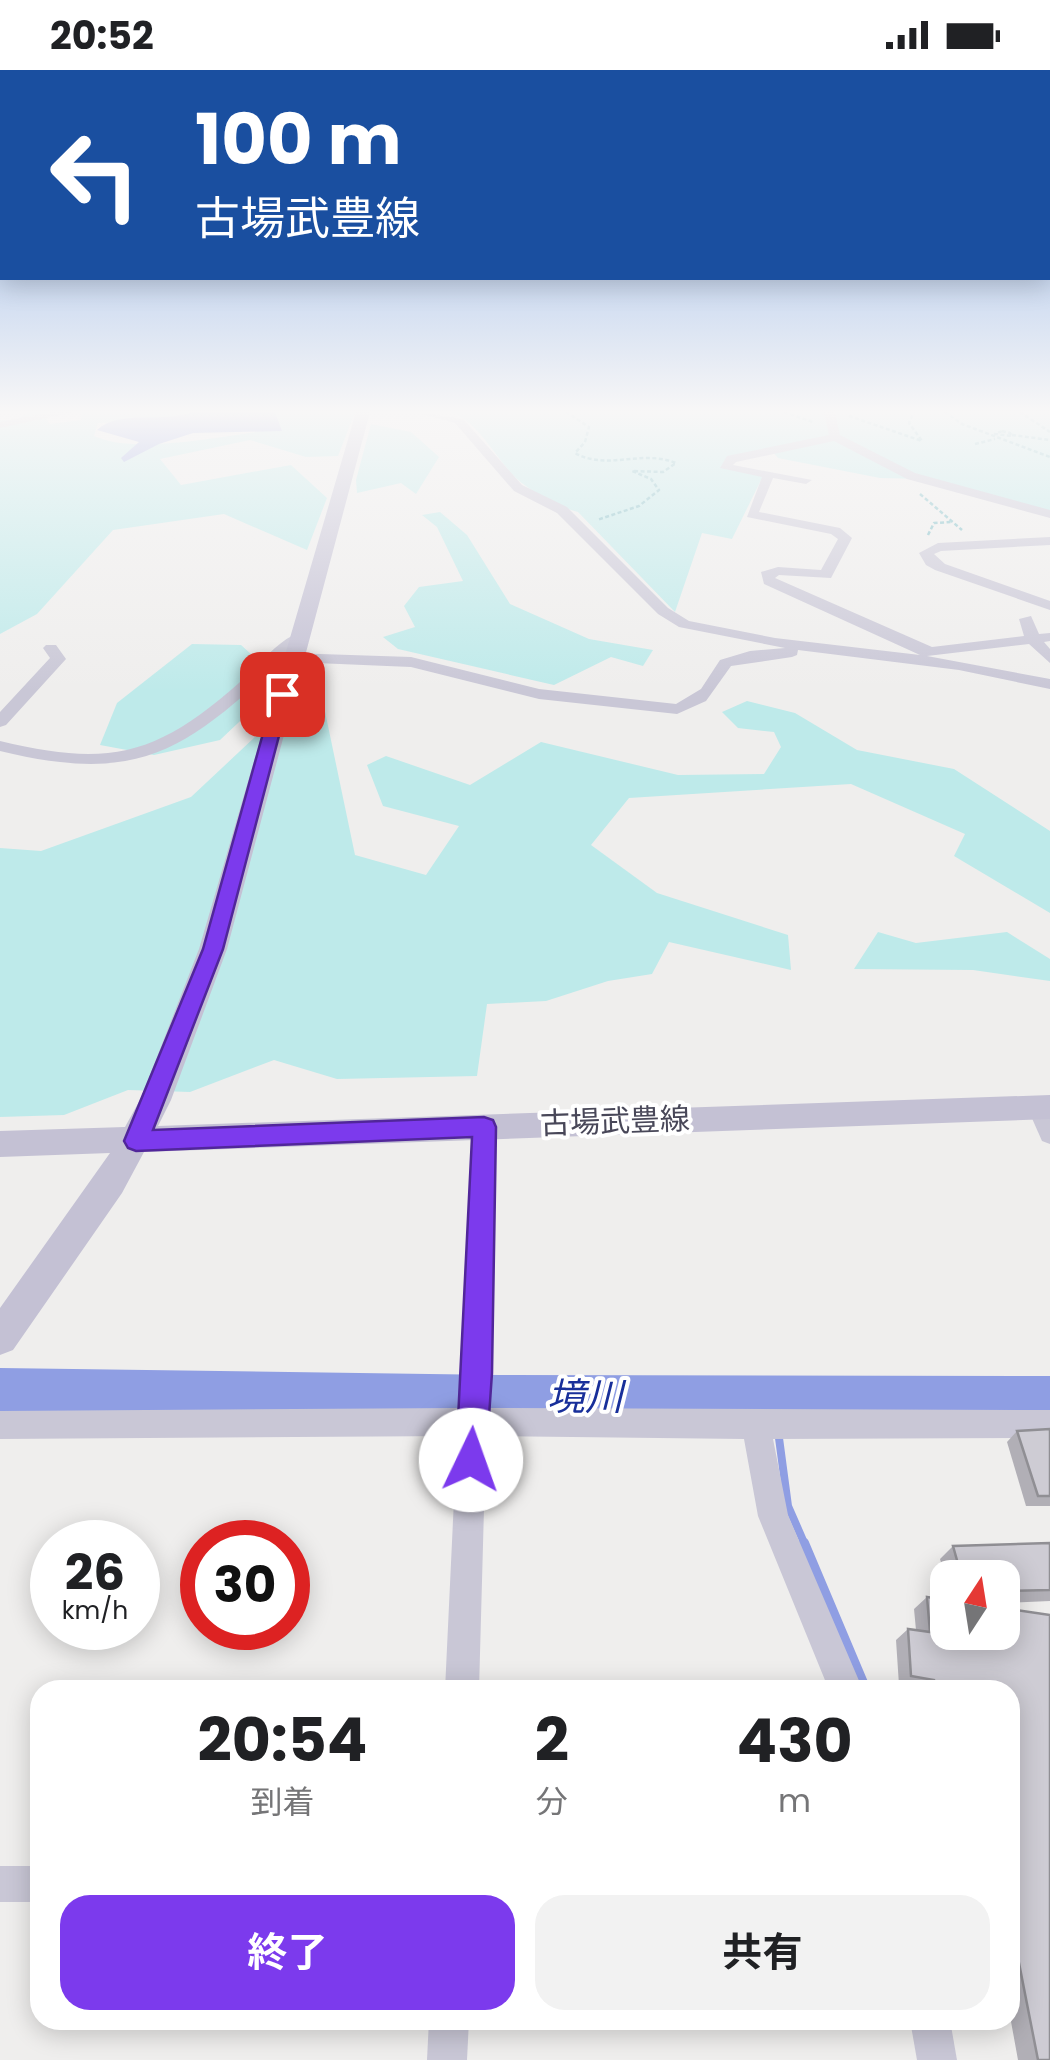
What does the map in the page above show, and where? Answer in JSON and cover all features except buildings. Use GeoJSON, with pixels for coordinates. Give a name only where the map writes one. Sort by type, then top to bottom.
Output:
{"type":"FeatureCollection","features":[{"type":"Feature","properties":{"kind":"street"},"geometry":{"type":"LineString","coordinates":[[0,1338],[136,1141],[213,949],[336,505]]}},
{"type":"Feature","properties":{"kind":"street"},"geometry":{"type":"LineString","coordinates":[[552,505],[562,510],[663,610],[684,624],[830,650],[903,656],[1050,684]]}},
{"type":"Feature","properties":{"kind":"street"},"geometry":{"type":"LineString","coordinates":[[756,505],[752,514],[836,531],[844,538],[826,575],[774,571],[766,575],[769,581],[967,667]]}},
{"type":"Feature","properties":{"kind":"street"},"geometry":{"type":"LineString","coordinates":[[1017,505],[1050,514]]}},
{"type":"Feature","properties":{"kind":"street"},"geometry":{"type":"LineString","coordinates":[[1050,541],[938,547],[926,553],[940,567],[1050,606]]}},
{"type":"Feature","properties":{"kind":"street"},"geometry":{"type":"LineString","coordinates":[[1026,619],[1050,658]]}},
{"type":"Feature","properties":{"kind":"street"},"geometry":{"type":"LineString","coordinates":[[903,656],[1041,638]]}},
{"type":"Feature","properties":{"kind":"street"},"geometry":{"type":"LineString","coordinates":[[0,746],[80,763],[136,757],[209,717],[296,646],[411,662],[539,694],[677,709],[693,704],[715,686],[725,664],[750,656],[830,650]]}},
{"type":"Feature","properties":{"kind":"street"},"geometry":{"type":"LineString","coordinates":[[0,722],[58,659],[51,648]]}},
{"type":"Feature","properties":{"kind":"street","name":"古場武豊線"},"geometry":{"type":"LineString","coordinates":[[0,1144],[484,1127],[1046,1116]]}},
{"type":"Feature","properties":{"kind":"street"},"geometry":{"type":"LineString","coordinates":[[462,1680],[478,1373],[484,1127]]}},
{"type":"Feature","properties":{"kind":"street"},"geometry":{"type":"LineString","coordinates":[[0,1425],[473,1421],[1050,1424]]}},
{"type":"Feature","properties":{"kind":"street"},"geometry":{"type":"LineString","coordinates":[[756,1425],[773,1516],[842,1680]]}},
{"type":"Feature","properties":{"kind":"street"},"geometry":{"type":"LineString","coordinates":[[0,1884],[30,1884]]}},
{"type":"Feature","properties":{"kind":"street"},"geometry":{"type":"LineString","coordinates":[[447,2060],[448,2030]]}},
{"type":"Feature","properties":{"kind":"street"},"geometry":{"type":"LineString","coordinates":[[932,2030],[937,2060]]}},
{"type":"Feature","properties":{"kind":"path"},"geometry":{"type":"LineString","coordinates":[[578,526],[641,505]]}},
{"type":"Feature","properties":{"kind":"shaded area"},"geometry":{"type":"Polygon","coordinates":[[[0,505],[324,505],[307,550],[224,514],[113,530],[37,614],[0,634],[0,505]]]}},
{"type":"Feature","properties":{"kind":"shaded area"},"geometry":{"type":"Polygon","coordinates":[[[559,505],[749,505],[732,539],[702,533],[675,612],[578,512],[559,505]]]}},
{"type":"Feature","properties":{"kind":"shaded area"},"geometry":{"type":"Polygon","coordinates":[[[1023,505],[1050,505],[1050,512],[1023,505]]]}},
{"type":"Feature","properties":{"kind":"shaded area"},"geometry":{"type":"Polygon","coordinates":[[[440,512],[467,535],[510,604],[589,639],[653,650],[643,666],[611,657],[554,685],[398,649],[383,637],[415,627],[404,606],[419,587],[463,581],[437,527],[422,515],[440,512]]]}},
{"type":"Feature","properties":{"kind":"shaded area"},"geometry":{"type":"Polygon","coordinates":[[[192,644],[241,645],[262,664],[258,704],[220,740],[154,755],[100,745],[117,703],[192,644]]]}},
{"type":"Feature","properties":{"kind":"shaded area"},"geometry":{"type":"Polygon","coordinates":[[[318,678],[355,855],[426,875],[459,826],[383,806],[367,765],[386,756],[470,785],[541,742],[678,775],[764,774],[781,747],[774,732],[738,728],[722,712],[747,701],[795,713],[857,750],[954,769],[1050,831],[1050,913],[954,856],[965,834],[851,784],[629,798],[591,845],[657,893],[788,935],[791,970],[669,942],[652,974],[608,981],[546,1001],[487,1004],[477,1076],[337,1079],[274,1060],[190,1092],[128,1090],[64,1115],[0,1117],[0,848],[41,851],[191,797],[318,678]]]}},
{"type":"Feature","properties":{"kind":"shaded area"},"geometry":{"type":"Polygon","coordinates":[[[878,932],[916,943],[1007,932],[1050,959],[1050,981],[973,970],[854,969],[878,932]]]}},
{"type":"Feature","properties":{"kind":"waterway","name":"境川"},"geometry":{"type":"LineString","coordinates":[[0,1392],[499,1399],[1050,1400]]}},
{"type":"Feature","properties":{"kind":"waterway"},"geometry":{"type":"LineString","coordinates":[[779,1438],[788,1506],[805,1545]]}},
{"type":"Feature","properties":{"kind":"waterway"},"geometry":{"type":"LineString","coordinates":[[804,1543],[862,1680]]}},
{"type":"Feature","properties":{"kind":"route"},"geometry":{"type":"LineString","coordinates":[[282,694],[213,949],[156,1100],[136,1141],[484,1127],[478,1373],[471,1460]]}}]}
